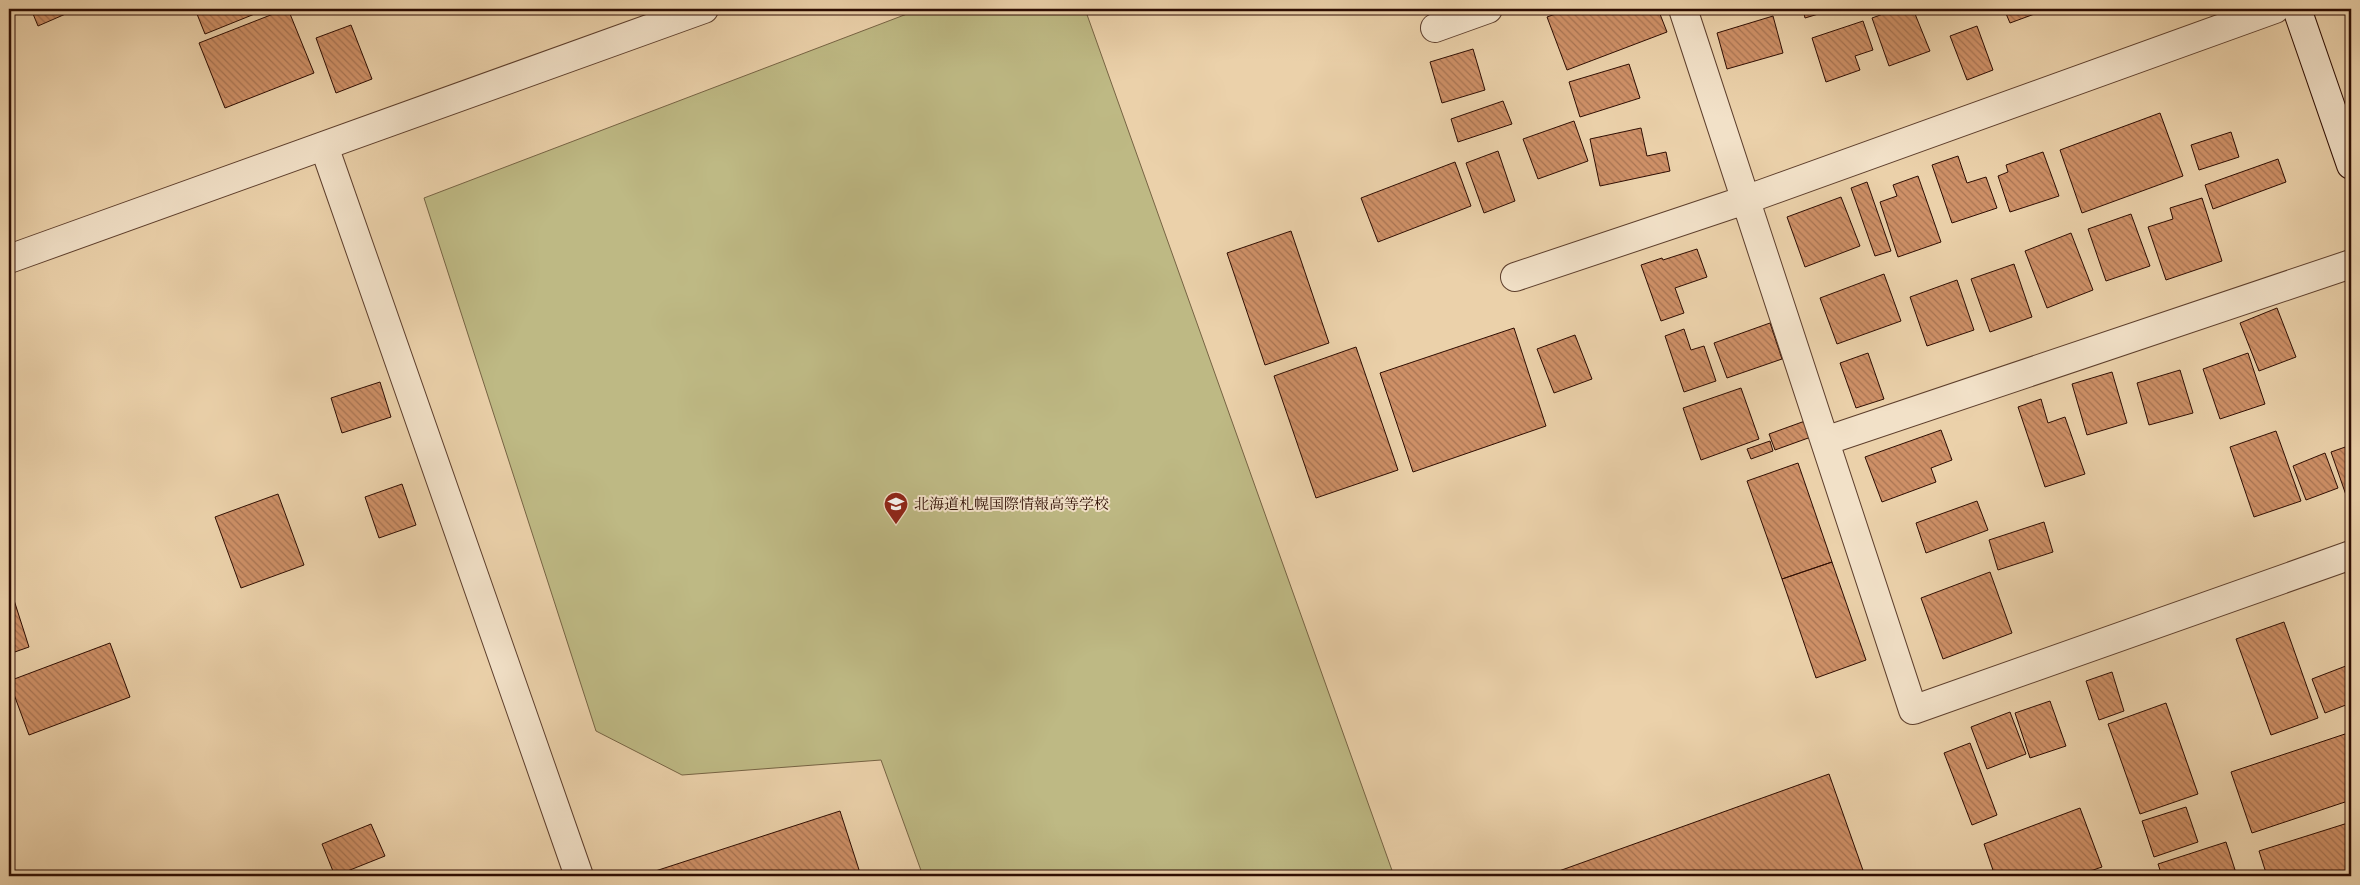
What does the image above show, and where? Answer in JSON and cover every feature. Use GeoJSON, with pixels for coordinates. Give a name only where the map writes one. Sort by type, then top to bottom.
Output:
{"type":"FeatureCollection","features":[{"type":"Feature","properties":{"kind":"street"},"geometry":{"type":"LineString","coordinates":[[9,259],[704,9]]}},
{"type":"Feature","properties":{"kind":"street"},"geometry":{"type":"LineString","coordinates":[[1435,28],[1488,9]]}},
{"type":"Feature","properties":{"kind":"street"},"geometry":{"type":"LineString","coordinates":[[1683,9],[1913,710],[2351,555]]}},
{"type":"Feature","properties":{"kind":"street"},"geometry":{"type":"LineString","coordinates":[[1515,277],[1746,200],[2275,9]]}},
{"type":"Feature","properties":{"kind":"street"},"geometry":{"type":"LineString","coordinates":[[2297,9],[2351,166]]}},
{"type":"Feature","properties":{"kind":"street"},"geometry":{"type":"LineString","coordinates":[[324,146],[579,876]]}},
{"type":"Feature","properties":{"kind":"street"},"geometry":{"type":"LineString","coordinates":[[1825,441],[2351,264]]}},
{"type":"Feature","properties":{"kind":"shaded area","name":"北海道札幌国際情報高等学校"},"geometry":{"type":"Polygon","coordinates":[[[920,9],[1085,9],[1394,876],[923,876],[881,760],[682,775],[596,731],[424,198],[920,9]]]}},
{"type":"Feature","properties":{"kind":"building"},"geometry":{"type":"Polygon","coordinates":[[[31,9],[77,9],[38,26],[31,9]]]}},
{"type":"Feature","properties":{"kind":"building"},"geometry":{"type":"Polygon","coordinates":[[[195,9],[267,9],[205,34],[195,9]]]}},
{"type":"Feature","properties":{"kind":"building"},"geometry":{"type":"Polygon","coordinates":[[[288,9],[314,73],[225,108],[199,43],[288,9]]]}},
{"type":"Feature","properties":{"kind":"building"},"geometry":{"type":"Polygon","coordinates":[[[1569,9],[1658,9],[1667,32],[1567,70],[1547,17],[1569,9]]]}},
{"type":"Feature","properties":{"kind":"building"},"geometry":{"type":"Polygon","coordinates":[[[1803,9],[1835,9],[1805,18],[1803,9]]]}},
{"type":"Feature","properties":{"kind":"building"},"geometry":{"type":"Polygon","coordinates":[[[1897,9],[1913,9],[1930,51],[1889,66],[1872,18],[1897,9]]]}},
{"type":"Feature","properties":{"kind":"building"},"geometry":{"type":"Polygon","coordinates":[[[2004,9],[2048,9],[2010,23],[2004,9]]]}},
{"type":"Feature","properties":{"kind":"building"},"geometry":{"type":"Polygon","coordinates":[[[1773,16],[1783,53],[1727,69],[1717,33],[1773,16]]]}},
{"type":"Feature","properties":{"kind":"building"},"geometry":{"type":"Polygon","coordinates":[[[1863,21],[1873,50],[1855,56],[1860,70],[1826,82],[1812,38],[1863,21]]]}},
{"type":"Feature","properties":{"kind":"building"},"geometry":{"type":"Polygon","coordinates":[[[351,25],[372,79],[336,93],[316,38],[351,25]]]}},
{"type":"Feature","properties":{"kind":"building"},"geometry":{"type":"Polygon","coordinates":[[[1977,26],[1993,70],[1967,80],[1950,36],[1977,26]]]}},
{"type":"Feature","properties":{"kind":"building"},"geometry":{"type":"Polygon","coordinates":[[[1473,49],[1485,90],[1442,103],[1430,62],[1473,49]]]}},
{"type":"Feature","properties":{"kind":"building"},"geometry":{"type":"Polygon","coordinates":[[[1629,64],[1640,98],[1580,117],[1569,82],[1629,64]]]}},
{"type":"Feature","properties":{"kind":"building"},"geometry":{"type":"Polygon","coordinates":[[[1503,101],[1512,124],[1458,142],[1451,119],[1503,101]]]}},
{"type":"Feature","properties":{"kind":"building"},"geometry":{"type":"Polygon","coordinates":[[[2160,113],[2183,176],[2082,213],[2060,150],[2160,113]]]}},
{"type":"Feature","properties":{"kind":"building"},"geometry":{"type":"Polygon","coordinates":[[[1574,121],[1588,161],[1538,179],[1523,139],[1574,121]]]}},
{"type":"Feature","properties":{"kind":"building"},"geometry":{"type":"Polygon","coordinates":[[[1641,128],[1647,156],[1666,152],[1670,171],[1600,186],[1590,139],[1641,128]]]}},
{"type":"Feature","properties":{"kind":"building"},"geometry":{"type":"Polygon","coordinates":[[[2231,132],[2239,157],[2199,170],[2191,145],[2231,132]]]}},
{"type":"Feature","properties":{"kind":"building"},"geometry":{"type":"Polygon","coordinates":[[[1498,151],[1515,201],[1484,213],[1466,163],[1498,151]]]}},
{"type":"Feature","properties":{"kind":"building"},"geometry":{"type":"Polygon","coordinates":[[[2043,152],[2059,196],[2010,212],[1998,176],[2008,172],[2006,165],[2043,152]]]}},
{"type":"Feature","properties":{"kind":"building"},"geometry":{"type":"Polygon","coordinates":[[[1958,156],[1967,183],[1986,177],[1997,208],[1952,223],[1932,165],[1958,156]]]}},
{"type":"Feature","properties":{"kind":"building"},"geometry":{"type":"Polygon","coordinates":[[[2278,159],[2286,182],[2213,209],[2205,185],[2278,159]]]}},
{"type":"Feature","properties":{"kind":"building"},"geometry":{"type":"Polygon","coordinates":[[[1455,162],[1471,206],[1378,242],[1361,198],[1455,162]]]}},
{"type":"Feature","properties":{"kind":"building"},"geometry":{"type":"Polygon","coordinates":[[[1918,176],[1941,242],[1898,257],[1880,202],[1897,196],[1893,185],[1918,176]]]}},
{"type":"Feature","properties":{"kind":"building"},"geometry":{"type":"Polygon","coordinates":[[[1867,182],[1891,251],[1875,256],[1851,188],[1867,182]]]}},
{"type":"Feature","properties":{"kind":"building"},"geometry":{"type":"Polygon","coordinates":[[[1841,197],[1860,246],[1805,267],[1787,217],[1841,197]]]}},
{"type":"Feature","properties":{"kind":"building"},"geometry":{"type":"Polygon","coordinates":[[[2202,198],[2222,261],[2166,280],[2148,227],[2173,219],[2170,208],[2202,198]]]}},
{"type":"Feature","properties":{"kind":"building"},"geometry":{"type":"Polygon","coordinates":[[[2131,214],[2150,266],[2106,281],[2088,229],[2131,214]]]}},
{"type":"Feature","properties":{"kind":"building"},"geometry":{"type":"Polygon","coordinates":[[[1291,231],[1329,343],[1265,365],[1227,253],[1291,231]]]}},
{"type":"Feature","properties":{"kind":"building"},"geometry":{"type":"Polygon","coordinates":[[[2071,233],[2093,290],[2047,308],[2025,251],[2071,233]]]}},
{"type":"Feature","properties":{"kind":"building"},"geometry":{"type":"Polygon","coordinates":[[[1697,249],[1707,277],[1675,288],[1684,313],[1661,321],[1641,265],[1697,249]]]}},
{"type":"Feature","properties":{"kind":"building"},"geometry":{"type":"Polygon","coordinates":[[[2014,264],[2032,317],[1990,332],[1971,279],[2014,264]]]}},
{"type":"Feature","properties":{"kind":"building"},"geometry":{"type":"Polygon","coordinates":[[[1884,274],[1901,321],[1837,344],[1820,298],[1884,274]]]}},
{"type":"Feature","properties":{"kind":"building"},"geometry":{"type":"Polygon","coordinates":[[[1957,280],[1974,330],[1927,346],[1910,297],[1957,280]]]}},
{"type":"Feature","properties":{"kind":"building"},"geometry":{"type":"Polygon","coordinates":[[[2277,308],[2296,357],[2259,371],[2240,323],[2277,308]]]}},
{"type":"Feature","properties":{"kind":"building"},"geometry":{"type":"Polygon","coordinates":[[[1770,323],[1782,359],[1727,378],[1714,343],[1770,323]]]}},
{"type":"Feature","properties":{"kind":"building"},"geometry":{"type":"Polygon","coordinates":[[[1514,328],[1546,426],[1413,472],[1380,373],[1514,328]]]}},
{"type":"Feature","properties":{"kind":"building"},"geometry":{"type":"Polygon","coordinates":[[[1684,329],[1691,350],[1704,346],[1716,381],[1684,392],[1665,336],[1684,329]]]}},
{"type":"Feature","properties":{"kind":"building"},"geometry":{"type":"Polygon","coordinates":[[[1575,335],[1592,379],[1554,393],[1537,349],[1575,335]]]}},
{"type":"Feature","properties":{"kind":"building"},"geometry":{"type":"Polygon","coordinates":[[[1356,347],[1398,470],[1316,498],[1274,376],[1356,347]]]}},
{"type":"Feature","properties":{"kind":"building"},"geometry":{"type":"Polygon","coordinates":[[[1868,353],[1884,399],[1856,408],[1840,363],[1868,353]]]}},
{"type":"Feature","properties":{"kind":"building"},"geometry":{"type":"Polygon","coordinates":[[[2248,353],[2265,404],[2220,419],[2203,369],[2248,353]]]}},
{"type":"Feature","properties":{"kind":"building"},"geometry":{"type":"Polygon","coordinates":[[[2180,370],[2193,413],[2149,425],[2137,383],[2180,370]]]}},
{"type":"Feature","properties":{"kind":"building"},"geometry":{"type":"Polygon","coordinates":[[[2112,372],[2127,423],[2087,435],[2072,384],[2112,372]]]}},
{"type":"Feature","properties":{"kind":"building"},"geometry":{"type":"Polygon","coordinates":[[[380,382],[391,417],[342,433],[331,398],[380,382]]]}},
{"type":"Feature","properties":{"kind":"building"},"geometry":{"type":"Polygon","coordinates":[[[1741,388],[1759,439],[1701,460],[1683,408],[1741,388]]]}},
{"type":"Feature","properties":{"kind":"building"},"geometry":{"type":"Polygon","coordinates":[[[2041,399],[2048,423],[2065,417],[2085,474],[2045,487],[2018,407],[2041,399]]]}},
{"type":"Feature","properties":{"kind":"building"},"geometry":{"type":"Polygon","coordinates":[[[1805,421],[1811,437],[1775,450],[1769,434],[1805,421]]]}},
{"type":"Feature","properties":{"kind":"building"},"geometry":{"type":"Polygon","coordinates":[[[1941,430],[1952,460],[1931,468],[1936,482],[1882,502],[1865,457],[1941,430]]]}},
{"type":"Feature","properties":{"kind":"building"},"geometry":{"type":"Polygon","coordinates":[[[2276,431],[2301,501],[2254,517],[2230,447],[2276,431]]]}},
{"type":"Feature","properties":{"kind":"building"},"geometry":{"type":"Polygon","coordinates":[[[1770,441],[1773,451],[1751,459],[1747,449],[1770,441]]]}},
{"type":"Feature","properties":{"kind":"building"},"geometry":{"type":"Polygon","coordinates":[[[2351,445],[2351,493],[2346,495],[2331,452],[2351,445]]]}},
{"type":"Feature","properties":{"kind":"building"},"geometry":{"type":"Polygon","coordinates":[[[2325,453],[2338,488],[2306,500],[2293,466],[2325,453]]]}},
{"type":"Feature","properties":{"kind":"building"},"geometry":{"type":"Polygon","coordinates":[[[1798,463],[1832,562],[1782,579],[1747,481],[1798,463]]]}},
{"type":"Feature","properties":{"kind":"building"},"geometry":{"type":"Polygon","coordinates":[[[402,484],[416,525],[379,538],[365,497],[402,484]]]}},
{"type":"Feature","properties":{"kind":"building"},"geometry":{"type":"Polygon","coordinates":[[[278,494],[304,565],[241,588],[215,517],[278,494]]]}},
{"type":"Feature","properties":{"kind":"building"},"geometry":{"type":"Polygon","coordinates":[[[1977,501],[1988,530],[1926,553],[1916,523],[1977,501]]]}},
{"type":"Feature","properties":{"kind":"building"},"geometry":{"type":"Polygon","coordinates":[[[2044,522],[2053,552],[1998,570],[1989,540],[2044,522]]]}},
{"type":"Feature","properties":{"kind":"building"},"geometry":{"type":"Polygon","coordinates":[[[1832,562],[1866,660],[1816,678],[1782,579],[1832,562]]]}},
{"type":"Feature","properties":{"kind":"building"},"geometry":{"type":"Polygon","coordinates":[[[1990,572],[2012,633],[1943,659],[1921,598],[1990,572]]]}},
{"type":"Feature","properties":{"kind":"building"},"geometry":{"type":"Polygon","coordinates":[[[2351,591],[2351,608],[2346,593],[2351,591]]]}},
{"type":"Feature","properties":{"kind":"building"},"geometry":{"type":"Polygon","coordinates":[[[13,597],[29,647],[9,654],[9,599],[13,597]]]}},
{"type":"Feature","properties":{"kind":"building"},"geometry":{"type":"Polygon","coordinates":[[[2284,622],[2318,718],[2271,735],[2236,639],[2284,622]]]}},
{"type":"Feature","properties":{"kind":"building"},"geometry":{"type":"Polygon","coordinates":[[[110,643],[130,697],[29,735],[9,681],[110,643]]]}},
{"type":"Feature","properties":{"kind":"building"},"geometry":{"type":"Polygon","coordinates":[[[2351,664],[2351,703],[2325,713],[2312,679],[2351,664]]]}},
{"type":"Feature","properties":{"kind":"building"},"geometry":{"type":"Polygon","coordinates":[[[2112,672],[2124,711],[2099,720],[2086,681],[2112,672]]]}},
{"type":"Feature","properties":{"kind":"building"},"geometry":{"type":"Polygon","coordinates":[[[2050,701],[2066,746],[2030,758],[2015,713],[2050,701]]]}},
{"type":"Feature","properties":{"kind":"building"},"geometry":{"type":"Polygon","coordinates":[[[2166,703],[2198,794],[2140,814],[2108,724],[2166,703]]]}},
{"type":"Feature","properties":{"kind":"building"},"geometry":{"type":"Polygon","coordinates":[[[2010,712],[2026,754],[1987,769],[1971,727],[2010,712]]]}},
{"type":"Feature","properties":{"kind":"building"},"geometry":{"type":"Polygon","coordinates":[[[2351,732],[2351,800],[2252,833],[2231,772],[2351,732]]]}},
{"type":"Feature","properties":{"kind":"building"},"geometry":{"type":"Polygon","coordinates":[[[1970,743],[1997,815],[1972,825],[1944,753],[1970,743]]]}},
{"type":"Feature","properties":{"kind":"building"},"geometry":{"type":"Polygon","coordinates":[[[1829,774],[1865,876],[1545,876],[1829,774]]]}},
{"type":"Feature","properties":{"kind":"building"},"geometry":{"type":"Polygon","coordinates":[[[2186,807],[2198,842],[2154,857],[2142,821],[2186,807]]]}},
{"type":"Feature","properties":{"kind":"building"},"geometry":{"type":"Polygon","coordinates":[[[2080,808],[2102,867],[2076,876],[1995,876],[1984,844],[2080,808]]]}},
{"type":"Feature","properties":{"kind":"building"},"geometry":{"type":"Polygon","coordinates":[[[840,811],[861,876],[640,876],[840,811]]]}},
{"type":"Feature","properties":{"kind":"building"},"geometry":{"type":"Polygon","coordinates":[[[2351,822],[2351,876],[2267,876],[2259,851],[2351,822]]]}},
{"type":"Feature","properties":{"kind":"building"},"geometry":{"type":"Polygon","coordinates":[[[371,824],[385,856],[335,876],[322,844],[371,824]]]}},
{"type":"Feature","properties":{"kind":"building"},"geometry":{"type":"Polygon","coordinates":[[[2226,842],[2237,876],[2162,876],[2158,864],[2226,842]]]}},
{"type":"Feature","properties":{"kind":"place","name":"北海道札幌国際情報高等学校"},"geometry":{"type":"Point","coordinates":[896,525]}}]}
